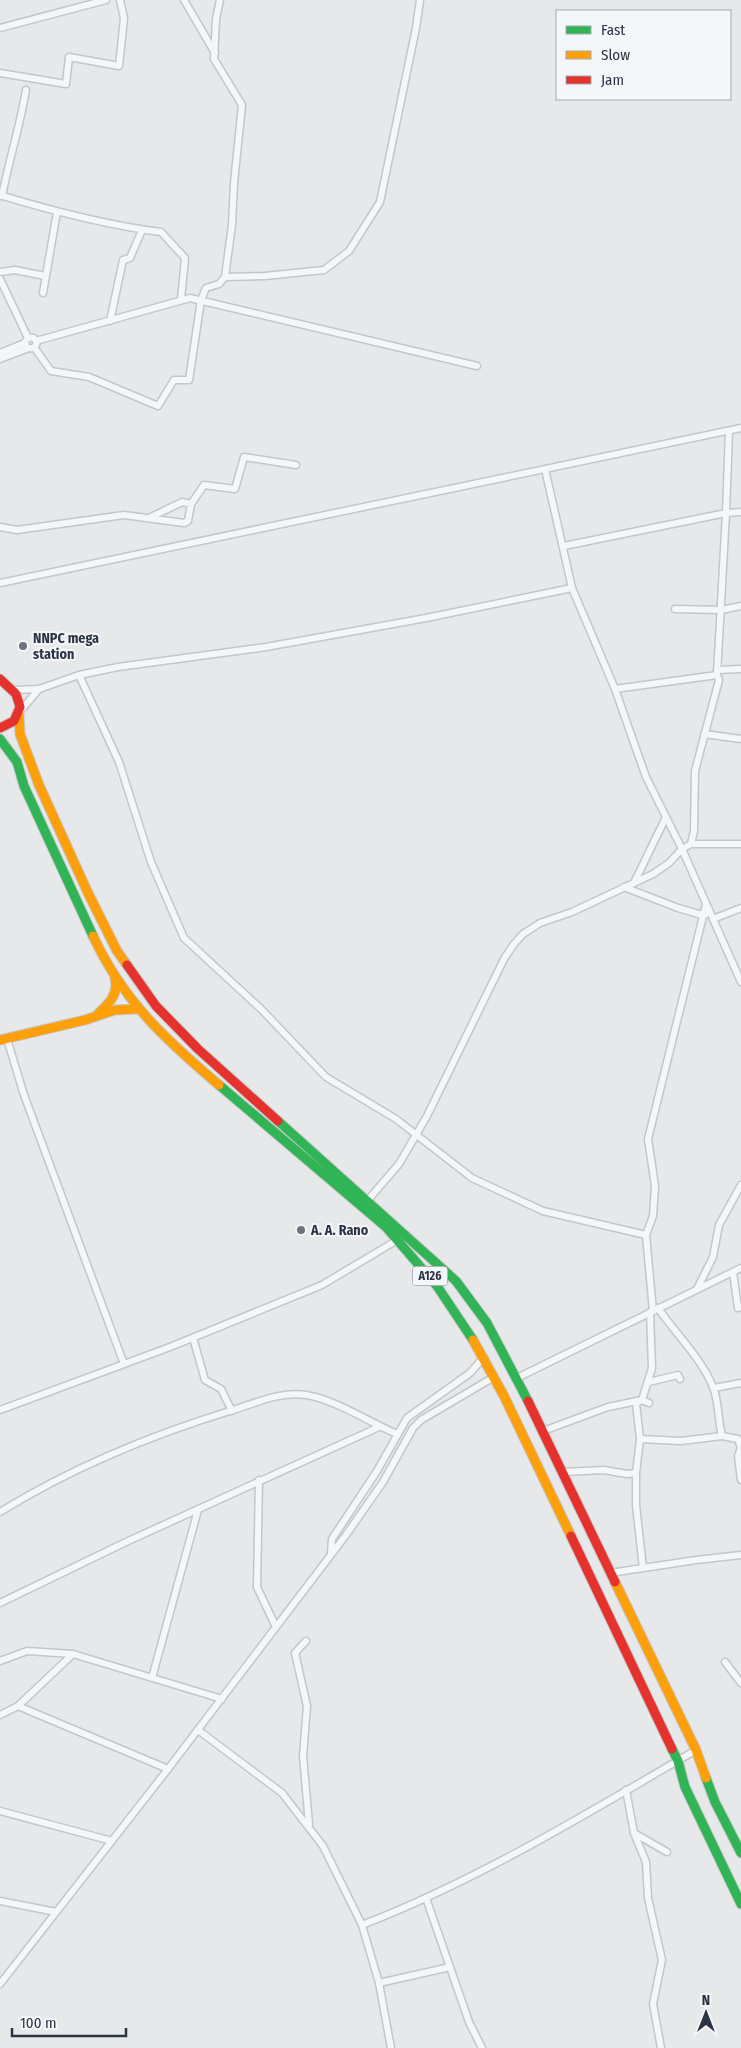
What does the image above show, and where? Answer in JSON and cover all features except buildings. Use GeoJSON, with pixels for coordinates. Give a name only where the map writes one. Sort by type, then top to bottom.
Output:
{"type":"FeatureCollection","features":[{"type":"Feature","properties":{"kind":"main road","name":"A126"},"geometry":{"type":"LineString","coordinates":[[5,685],[20,703],[20,734],[39,785],[96,910],[117,951],[156,1006],[198,1049],[419,1245],[456,1281],[487,1323],[517,1378],[563,1472],[696,1750],[715,1802],[740,1850]]}},
{"type":"Feature","properties":{"kind":"main road"},"geometry":{"type":"LineString","coordinates":[[0,728],[11,725],[19,713]]}},
{"type":"Feature","properties":{"kind":"main road","name":"A126"},"geometry":{"type":"LineString","coordinates":[[0,739],[17,762],[28,795],[98,946],[113,974],[138,1009],[185,1056],[399,1239],[439,1288],[484,1356],[678,1761],[685,1786],[741,1904]]}},
{"type":"Feature","properties":{"kind":"main road"},"geometry":{"type":"LineString","coordinates":[[96,1016],[110,1003],[114,995],[116,983],[113,974]]}},
{"type":"Feature","properties":{"kind":"main road"},"geometry":{"type":"LineString","coordinates":[[3,1040],[115,1010],[138,1009]]}},
{"type":"Feature","properties":{"kind":"street"},"geometry":{"type":"LineString","coordinates":[[0,28],[106,0]]}},
{"type":"Feature","properties":{"kind":"street"},"geometry":{"type":"LineString","coordinates":[[0,73],[66,84],[69,57],[119,66],[124,18],[120,0]]}},
{"type":"Feature","properties":{"kind":"street"},"geometry":{"type":"LineString","coordinates":[[184,0],[215,53]]}},
{"type":"Feature","properties":{"kind":"street"},"geometry":{"type":"LineString","coordinates":[[0,279],[30,343],[51,371],[89,377],[158,406],[174,380],[189,380],[201,300],[206,288],[219,284],[224,277],[232,225],[242,105],[214,59],[216,19],[220,0]]}},
{"type":"Feature","properties":{"kind":"street"},"geometry":{"type":"LineString","coordinates":[[224,277],[265,276],[324,270],[349,251],[380,202],[416,28],[420,0]]}},
{"type":"Feature","properties":{"kind":"street"},"geometry":{"type":"LineString","coordinates":[[0,352],[177,303],[180,299],[185,258],[161,232],[142,230],[57,212],[1,195],[18,136],[26,90]]}},
{"type":"Feature","properties":{"kind":"street"},"geometry":{"type":"LineString","coordinates":[[43,293],[57,212]]}},
{"type":"Feature","properties":{"kind":"street"},"geometry":{"type":"LineString","coordinates":[[110,321],[123,260],[130,258],[142,230]]}},
{"type":"Feature","properties":{"kind":"street"},"geometry":{"type":"LineString","coordinates":[[0,272],[15,270],[45,276]]}},
{"type":"Feature","properties":{"kind":"street"},"geometry":{"type":"LineString","coordinates":[[180,299],[201,300],[252,314],[477,366]]}},
{"type":"Feature","properties":{"kind":"street"},"geometry":{"type":"LineString","coordinates":[[0,359],[30,343]]}},
{"type":"Feature","properties":{"kind":"street"},"geometry":{"type":"LineString","coordinates":[[0,583],[741,428]]}},
{"type":"Feature","properties":{"kind":"street"},"geometry":{"type":"LineString","coordinates":[[691,844],[694,831],[695,770],[718,680],[729,431]]}},
{"type":"Feature","properties":{"kind":"street"},"geometry":{"type":"LineString","coordinates":[[0,527],[17,530],[124,515],[184,523],[189,520],[191,504],[204,485],[235,489],[244,457],[296,465]]}},
{"type":"Feature","properties":{"kind":"street"},"geometry":{"type":"LineString","coordinates":[[545,469],[572,588],[615,689],[646,777],[682,849],[706,904],[709,916],[741,982]]}},
{"type":"Feature","properties":{"kind":"street"},"geometry":{"type":"LineString","coordinates":[[151,518],[182,502],[191,504]]}},
{"type":"Feature","properties":{"kind":"street"},"geometry":{"type":"LineString","coordinates":[[564,546],[726,513],[741,512]]}},
{"type":"Feature","properties":{"kind":"street"},"geometry":{"type":"LineString","coordinates":[[5,685],[40,689],[79,675],[118,667],[266,647],[436,616],[572,588]]}},
{"type":"Feature","properties":{"kind":"street"},"geometry":{"type":"LineString","coordinates":[[675,609],[720,610],[741,606]]}},
{"type":"Feature","properties":{"kind":"street"},"geometry":{"type":"LineString","coordinates":[[615,689],[741,670]]}},
{"type":"Feature","properties":{"kind":"street"},"geometry":{"type":"LineString","coordinates":[[79,675],[119,762],[151,862],[184,938],[261,1008],[326,1077],[396,1119],[472,1178],[543,1211],[646,1235]]}},
{"type":"Feature","properties":{"kind":"street"},"geometry":{"type":"LineString","coordinates":[[19,713],[40,689]]}},
{"type":"Feature","properties":{"kind":"street"},"geometry":{"type":"LineString","coordinates":[[704,734],[741,739]]}},
{"type":"Feature","properties":{"kind":"street"},"geometry":{"type":"LineString","coordinates":[[634,883],[666,817]]}},
{"type":"Feature","properties":{"kind":"street"},"geometry":{"type":"LineString","coordinates":[[368,1200],[398,1164],[416,1134],[504,959],[514,944],[524,934],[540,924],[572,912],[653,874],[669,863],[682,849],[691,844],[741,844]]}},
{"type":"Feature","properties":{"kind":"street"},"geometry":{"type":"LineString","coordinates":[[624,887],[678,908],[709,916],[741,908]]}},
{"type":"Feature","properties":{"kind":"street"},"geometry":{"type":"LineString","coordinates":[[643,1568],[636,1505],[636,1473],[640,1439],[636,1403],[642,1400],[652,1368],[654,1310],[646,1235],[653,1216],[655,1186],[648,1139],[709,916]]}},
{"type":"Feature","properties":{"kind":"street"},"geometry":{"type":"LineString","coordinates":[[3,1040],[124,1364]]}},
{"type":"Feature","properties":{"kind":"street"},"geometry":{"type":"LineString","coordinates":[[697,1289],[713,1257],[719,1224],[741,1185]]}},
{"type":"Feature","properties":{"kind":"street"},"geometry":{"type":"LineString","coordinates":[[0,1410],[193,1338],[322,1285],[399,1239]]}},
{"type":"Feature","properties":{"kind":"street"},"geometry":{"type":"LineString","coordinates":[[517,1378],[741,1268]]}},
{"type":"Feature","properties":{"kind":"street"},"geometry":{"type":"LineString","coordinates":[[733,1272],[738,1308],[741,1307]]}},
{"type":"Feature","properties":{"kind":"street"},"geometry":{"type":"LineString","coordinates":[[654,1310],[694,1355],[714,1388],[722,1436]]}},
{"type":"Feature","properties":{"kind":"street"},"geometry":{"type":"LineString","coordinates":[[193,1338],[205,1380],[221,1389],[232,1411]]}},
{"type":"Feature","properties":{"kind":"street"},"geometry":{"type":"LineString","coordinates":[[331,1554],[332,1539],[377,1471],[397,1434],[412,1413],[470,1374],[484,1356]]}},
{"type":"Feature","properties":{"kind":"street"},"geometry":{"type":"LineString","coordinates":[[649,1382],[678,1376],[680,1379]]}},
{"type":"Feature","properties":{"kind":"street"},"geometry":{"type":"LineString","coordinates":[[0,1984],[168,1770],[331,1554],[379,1488],[417,1424],[494,1377]]}},
{"type":"Feature","properties":{"kind":"street"},"geometry":{"type":"LineString","coordinates":[[714,1388],[741,1383]]}},
{"type":"Feature","properties":{"kind":"street"},"geometry":{"type":"LineString","coordinates":[[0,1512],[56,1480],[121,1449],[158,1434],[293,1394],[308,1396],[351,1412],[397,1434]]}},
{"type":"Feature","properties":{"kind":"street"},"geometry":{"type":"LineString","coordinates":[[543,1431],[608,1407],[642,1400],[649,1403]]}},
{"type":"Feature","properties":{"kind":"street"},"geometry":{"type":"LineString","coordinates":[[0,1603],[259,1480],[379,1427]]}},
{"type":"Feature","properties":{"kind":"street"},"geometry":{"type":"LineString","coordinates":[[640,1439],[681,1441],[722,1436],[738,1439],[741,1448],[738,1456],[741,1480]]}},
{"type":"Feature","properties":{"kind":"street"},"geometry":{"type":"LineString","coordinates":[[563,1472],[604,1470],[627,1474],[636,1473]]}},
{"type":"Feature","properties":{"kind":"street"},"geometry":{"type":"LineString","coordinates":[[259,1480],[257,1587],[276,1627]]}},
{"type":"Feature","properties":{"kind":"street"},"geometry":{"type":"LineString","coordinates":[[152,1678],[198,1510]]}},
{"type":"Feature","properties":{"kind":"street"},"geometry":{"type":"LineString","coordinates":[[610,1573],[741,1555]]}},
{"type":"Feature","properties":{"kind":"street"},"geometry":{"type":"LineString","coordinates":[[306,1641],[295,1653],[307,1706],[303,1756],[309,1826]]}},
{"type":"Feature","properties":{"kind":"street"},"geometry":{"type":"LineString","coordinates":[[0,1661],[27,1651],[73,1654],[222,1699]]}},
{"type":"Feature","properties":{"kind":"street"},"geometry":{"type":"LineString","coordinates":[[0,1715],[18,1706],[73,1654]]}},
{"type":"Feature","properties":{"kind":"street"},"geometry":{"type":"LineString","coordinates":[[725,1662],[741,1683]]}},
{"type":"Feature","properties":{"kind":"street"},"geometry":{"type":"LineString","coordinates":[[18,1706],[168,1770]]}},
{"type":"Feature","properties":{"kind":"street"},"geometry":{"type":"LineString","coordinates":[[198,1730],[282,1793],[309,1826],[322,1846],[362,1925],[379,1983],[391,2048]]}},
{"type":"Feature","properties":{"kind":"street"},"geometry":{"type":"LineString","coordinates":[[362,1925],[426,1898],[507,1858],[696,1750]]}},
{"type":"Feature","properties":{"kind":"street"},"geometry":{"type":"LineString","coordinates":[[626,1790],[634,1833],[646,1862],[648,1898],[662,1960],[653,2004],[662,2048]]}},
{"type":"Feature","properties":{"kind":"street"},"geometry":{"type":"LineString","coordinates":[[0,1811],[112,1841]]}},
{"type":"Feature","properties":{"kind":"street"},"geometry":{"type":"LineString","coordinates":[[634,1833],[667,1852]]}},
{"type":"Feature","properties":{"kind":"street"},"geometry":{"type":"LineString","coordinates":[[426,1898],[469,2022],[482,2048]]}},
{"type":"Feature","properties":{"kind":"street"},"geometry":{"type":"LineString","coordinates":[[0,1901],[56,1912]]}},
{"type":"Feature","properties":{"kind":"street"},"geometry":{"type":"LineString","coordinates":[[379,1983],[450,1967]]}},
{"type":"Feature","properties":{"kind":"traffic: fast"},"geometry":{"type":"LineString","coordinates":[[0,739],[17,762],[24,786],[93,936]]}},
{"type":"Feature","properties":{"kind":"traffic: fast"},"geometry":{"type":"LineString","coordinates":[[219,1085],[386,1227],[437,1286],[473,1340]]}},
{"type":"Feature","properties":{"kind":"traffic: fast"},"geometry":{"type":"LineString","coordinates":[[278,1121],[456,1281],[487,1323],[528,1401]]}},
{"type":"Feature","properties":{"kind":"traffic: fast"},"geometry":{"type":"LineString","coordinates":[[672,1749],[678,1761],[685,1787],[741,1904]]}},
{"type":"Feature","properties":{"kind":"traffic: fast"},"geometry":{"type":"LineString","coordinates":[[706,1778],[715,1802],[741,1853]]}},
{"type":"Feature","properties":{"kind":"traffic: slow"},"geometry":{"type":"LineString","coordinates":[[19,715],[20,734],[39,785],[88,893],[117,951],[127,965]]}},
{"type":"Feature","properties":{"kind":"traffic: slow"},"geometry":{"type":"LineString","coordinates":[[93,936],[118,980],[147,1018],[181,1052],[219,1085]]}},
{"type":"Feature","properties":{"kind":"traffic: slow"},"geometry":{"type":"LineString","coordinates":[[98,1014],[109,1003],[114,994],[115,979]]}},
{"type":"Feature","properties":{"kind":"traffic: slow"},"geometry":{"type":"LineString","coordinates":[[0,1040],[85,1020],[115,1010],[138,1009]]}},
{"type":"Feature","properties":{"kind":"traffic: slow"},"geometry":{"type":"LineString","coordinates":[[473,1340],[504,1396],[571,1536]]}},
{"type":"Feature","properties":{"kind":"traffic: slow"},"geometry":{"type":"LineString","coordinates":[[615,1582],[696,1750],[706,1778]]}},
{"type":"Feature","properties":{"kind":"traffic: jam"},"geometry":{"type":"LineString","coordinates":[[0,679],[16,694],[20,707],[14,721],[0,728]]}},
{"type":"Feature","properties":{"kind":"traffic: jam"},"geometry":{"type":"LineString","coordinates":[[127,965],[156,1006],[198,1049],[278,1121]]}},
{"type":"Feature","properties":{"kind":"traffic: jam"},"geometry":{"type":"LineString","coordinates":[[528,1401],[615,1582]]}},
{"type":"Feature","properties":{"kind":"traffic: jam"},"geometry":{"type":"LineString","coordinates":[[571,1536],[672,1749]]}},
{"type":"Feature","properties":{"kind":"place","name":"NNPC mega station"},"geometry":{"type":"Point","coordinates":[23,646]}},
{"type":"Feature","properties":{"kind":"place","name":"A. A. Rano"},"geometry":{"type":"Point","coordinates":[301,1230]}}]}
